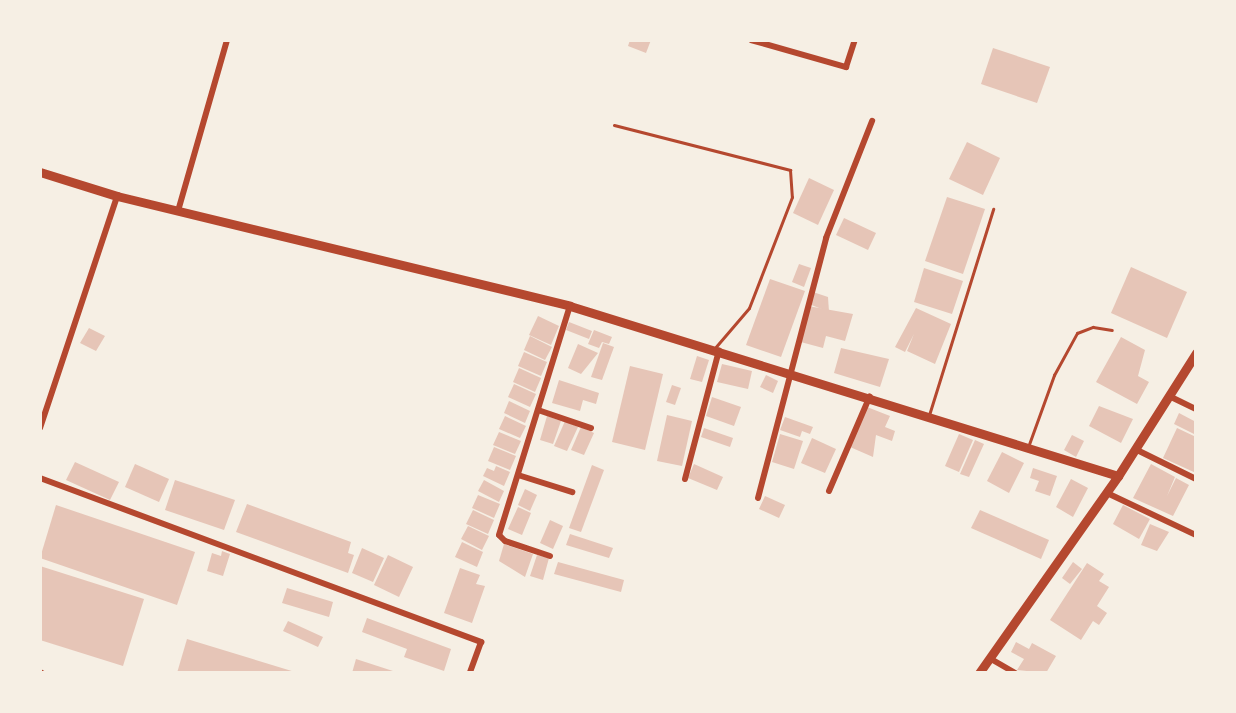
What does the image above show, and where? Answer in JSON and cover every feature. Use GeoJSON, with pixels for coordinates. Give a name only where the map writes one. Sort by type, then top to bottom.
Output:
{"type":"FeatureCollection","features":[{"type":"Feature","properties":{"kind":"main road"},"geometry":{"type":"LineString","coordinates":[[40,172],[117,196],[570,306],[870,396],[1118,476]]}},
{"type":"Feature","properties":{"kind":"main road"},"geometry":{"type":"LineString","coordinates":[[979,673],[1107,493],[1196,353]]}},
{"type":"Feature","properties":{"kind":"street"},"geometry":{"type":"LineString","coordinates":[[178,211],[227,40]]}},
{"type":"Feature","properties":{"kind":"street"},"geometry":{"type":"LineString","coordinates":[[751,40],[773,43],[846,67],[855,40]]}},
{"type":"Feature","properties":{"kind":"street"},"geometry":{"type":"LineString","coordinates":[[758,498],[788,371],[826,238],[872,121]]}},
{"type":"Feature","properties":{"kind":"street"},"geometry":{"type":"LineString","coordinates":[[40,428],[117,196]]}},
{"type":"Feature","properties":{"kind":"street"},"geometry":{"type":"LineString","coordinates":[[550,556],[499,535],[570,306]]}},
{"type":"Feature","properties":{"kind":"street"},"geometry":{"type":"LineString","coordinates":[[685,479],[717,349]]}},
{"type":"Feature","properties":{"kind":"street"},"geometry":{"type":"LineString","coordinates":[[829,491],[870,396]]}},
{"type":"Feature","properties":{"kind":"street"},"geometry":{"type":"LineString","coordinates":[[1169,396],[1196,409]]}},
{"type":"Feature","properties":{"kind":"street"},"geometry":{"type":"LineString","coordinates":[[538,410],[591,428]]}},
{"type":"Feature","properties":{"kind":"street"},"geometry":{"type":"LineString","coordinates":[[1135,449],[1196,479]]}},
{"type":"Feature","properties":{"kind":"street"},"geometry":{"type":"LineString","coordinates":[[518,475],[572,492]]}},
{"type":"Feature","properties":{"kind":"street"},"geometry":{"type":"LineString","coordinates":[[40,478],[481,642],[470,673]]}},
{"type":"Feature","properties":{"kind":"street"},"geometry":{"type":"LineString","coordinates":[[1107,493],[1196,535]]}},
{"type":"Feature","properties":{"kind":"street"},"geometry":{"type":"LineString","coordinates":[[991,659],[1015,673]]}},
{"type":"Feature","properties":{"kind":"lane"},"geometry":{"type":"LineString","coordinates":[[614,125],[790,170],[792,197],[749,308],[717,349]]}},
{"type":"Feature","properties":{"kind":"lane"},"geometry":{"type":"LineString","coordinates":[[929,415],[993,209]]}},
{"type":"Feature","properties":{"kind":"lane"},"geometry":{"type":"LineString","coordinates":[[1028,447],[1054,375],[1077,333],[1093,327],[1112,330]]}},
{"type":"Feature","properties":{"kind":"building"},"geometry":{"type":"Polygon","coordinates":[[[630,40],[651,40],[646,53],[628,46],[630,40]]]}},
{"type":"Feature","properties":{"kind":"building"},"geometry":{"type":"Polygon","coordinates":[[[993,48],[1050,67],[1037,103],[981,84],[993,48]]]}},
{"type":"Feature","properties":{"kind":"building"},"geometry":{"type":"Polygon","coordinates":[[[967,142],[1000,158],[983,195],[949,179],[967,142]]]}},
{"type":"Feature","properties":{"kind":"building"},"geometry":{"type":"Polygon","coordinates":[[[809,178],[834,190],[818,225],[793,213],[809,178]]]}},
{"type":"Feature","properties":{"kind":"building"},"geometry":{"type":"Polygon","coordinates":[[[947,197],[985,209],[963,274],[925,261],[947,197]]]}},
{"type":"Feature","properties":{"kind":"building"},"geometry":{"type":"Polygon","coordinates":[[[844,218],[876,233],[868,250],[836,235],[844,218]]]}},
{"type":"Feature","properties":{"kind":"building"},"geometry":{"type":"Polygon","coordinates":[[[799,264],[811,268],[804,287],[792,282],[799,264]]]}},
{"type":"Feature","properties":{"kind":"building"},"geometry":{"type":"Polygon","coordinates":[[[1131,267],[1187,292],[1167,338],[1111,313],[1131,267]]]}},
{"type":"Feature","properties":{"kind":"building"},"geometry":{"type":"Polygon","coordinates":[[[924,268],[963,281],[952,314],[914,302],[924,268]]]}},
{"type":"Feature","properties":{"kind":"building"},"geometry":{"type":"Polygon","coordinates":[[[770,279],[805,291],[781,357],[746,345],[770,279]]]}},
{"type":"Feature","properties":{"kind":"building"},"geometry":{"type":"Polygon","coordinates":[[[813,292],[828,297],[829,312],[809,304],[813,292]]]}},
{"type":"Feature","properties":{"kind":"building"},"geometry":{"type":"Polygon","coordinates":[[[808,306],[853,314],[845,341],[826,336],[823,348],[797,341],[808,306]]]}},
{"type":"Feature","properties":{"kind":"building"},"geometry":{"type":"Polygon","coordinates":[[[916,308],[951,324],[935,364],[907,351],[914,334],[905,352],[895,347],[916,308]]]}},
{"type":"Feature","properties":{"kind":"building"},"geometry":{"type":"Polygon","coordinates":[[[538,316],[559,326],[551,345],[529,335],[538,316]]]}},
{"type":"Feature","properties":{"kind":"building"},"geometry":{"type":"Polygon","coordinates":[[[569,322],[592,331],[589,339],[566,330],[569,322]]]}},
{"type":"Feature","properties":{"kind":"building"},"geometry":{"type":"Polygon","coordinates":[[[89,328],[105,336],[96,351],[80,343],[89,328]]]}},
{"type":"Feature","properties":{"kind":"building"},"geometry":{"type":"Polygon","coordinates":[[[594,330],[612,337],[609,344],[602,342],[599,348],[588,344],[594,330]]]}},
{"type":"Feature","properties":{"kind":"building"},"geometry":{"type":"Polygon","coordinates":[[[530,336],[552,347],[545,360],[524,350],[530,336]]]}},
{"type":"Feature","properties":{"kind":"building"},"geometry":{"type":"Polygon","coordinates":[[[1121,337],[1145,350],[1138,376],[1149,382],[1137,404],[1096,382],[1121,337]]]}},
{"type":"Feature","properties":{"kind":"building"},"geometry":{"type":"Polygon","coordinates":[[[603,343],[614,347],[602,380],[591,377],[603,343]]]}},
{"type":"Feature","properties":{"kind":"building"},"geometry":{"type":"Polygon","coordinates":[[[578,344],[598,353],[581,374],[568,368],[578,344]]]}},
{"type":"Feature","properties":{"kind":"building"},"geometry":{"type":"Polygon","coordinates":[[[841,348],[889,359],[880,387],[834,373],[841,348]]]}},
{"type":"Feature","properties":{"kind":"building"},"geometry":{"type":"Polygon","coordinates":[[[524,352],[547,362],[541,376],[518,366],[524,352]]]}},
{"type":"Feature","properties":{"kind":"building"},"geometry":{"type":"Polygon","coordinates":[[[697,356],[709,360],[702,382],[690,379],[697,356]]]}},
{"type":"Feature","properties":{"kind":"building"},"geometry":{"type":"Polygon","coordinates":[[[722,364],[752,371],[748,389],[717,382],[722,364]]]}},
{"type":"Feature","properties":{"kind":"building"},"geometry":{"type":"Polygon","coordinates":[[[630,366],[663,374],[645,450],[612,442],[630,366]]]}},
{"type":"Feature","properties":{"kind":"building"},"geometry":{"type":"Polygon","coordinates":[[[519,368],[541,378],[535,392],[513,382],[519,368]]]}},
{"type":"Feature","properties":{"kind":"building"},"geometry":{"type":"Polygon","coordinates":[[[766,375],[778,381],[773,393],[760,387],[766,375]]]}},
{"type":"Feature","properties":{"kind":"building"},"geometry":{"type":"Polygon","coordinates":[[[559,380],[599,393],[596,404],[583,400],[580,411],[552,403],[559,380]]]}},
{"type":"Feature","properties":{"kind":"building"},"geometry":{"type":"Polygon","coordinates":[[[514,384],[536,394],[530,407],[508,397],[514,384]]]}},
{"type":"Feature","properties":{"kind":"building"},"geometry":{"type":"Polygon","coordinates":[[[672,385],[681,388],[675,405],[666,402],[672,385]]]}},
{"type":"Feature","properties":{"kind":"building"},"geometry":{"type":"Polygon","coordinates":[[[712,397],[741,407],[734,426],[706,416],[712,397]]]}},
{"type":"Feature","properties":{"kind":"building"},"geometry":{"type":"Polygon","coordinates":[[[509,401],[530,411],[525,423],[504,413],[509,401]]]}},
{"type":"Feature","properties":{"kind":"building"},"geometry":{"type":"Polygon","coordinates":[[[1099,406],[1133,419],[1121,443],[1089,426],[1099,406]]]}},
{"type":"Feature","properties":{"kind":"building"},"geometry":{"type":"Polygon","coordinates":[[[867,407],[890,416],[885,427],[895,431],[892,441],[876,435],[873,457],[850,447],[867,407]]]}},
{"type":"Feature","properties":{"kind":"building"},"geometry":{"type":"Polygon","coordinates":[[[1179,413],[1196,422],[1196,435],[1174,424],[1179,413]]]}},
{"type":"Feature","properties":{"kind":"building"},"geometry":{"type":"Polygon","coordinates":[[[667,415],[692,421],[682,466],[657,461],[667,415]]]}},
{"type":"Feature","properties":{"kind":"building"},"geometry":{"type":"Polygon","coordinates":[[[505,416],[526,426],[520,438],[499,429],[505,416]]]}},
{"type":"Feature","properties":{"kind":"building"},"geometry":{"type":"Polygon","coordinates":[[[547,416],[561,421],[553,444],[540,440],[547,416]]]}},
{"type":"Feature","properties":{"kind":"building"},"geometry":{"type":"Polygon","coordinates":[[[785,417],[813,427],[810,434],[802,431],[800,437],[780,430],[785,417]]]}},
{"type":"Feature","properties":{"kind":"building"},"geometry":{"type":"Polygon","coordinates":[[[565,421],[578,427],[567,451],[554,446],[565,421]]]}},
{"type":"Feature","properties":{"kind":"building"},"geometry":{"type":"Polygon","coordinates":[[[581,427],[594,433],[584,455],[571,450],[581,427]]]}},
{"type":"Feature","properties":{"kind":"building"},"geometry":{"type":"Polygon","coordinates":[[[704,428],[733,438],[730,447],[701,437],[704,428]]]}},
{"type":"Feature","properties":{"kind":"building"},"geometry":{"type":"Polygon","coordinates":[[[1177,428],[1196,437],[1196,473],[1163,458],[1177,428]]]}},
{"type":"Feature","properties":{"kind":"building"},"geometry":{"type":"Polygon","coordinates":[[[499,432],[521,441],[515,454],[493,445],[499,432]]]}},
{"type":"Feature","properties":{"kind":"building"},"geometry":{"type":"Polygon","coordinates":[[[780,434],[803,441],[794,469],[772,462],[780,434]]]}},
{"type":"Feature","properties":{"kind":"building"},"geometry":{"type":"Polygon","coordinates":[[[959,434],[973,440],[959,472],[945,466],[959,434]]]}},
{"type":"Feature","properties":{"kind":"building"},"geometry":{"type":"Polygon","coordinates":[[[1072,435],[1084,441],[1076,457],[1064,450],[1072,435]]]}},
{"type":"Feature","properties":{"kind":"building"},"geometry":{"type":"Polygon","coordinates":[[[812,438],[836,449],[825,473],[801,463],[812,438]]]}},
{"type":"Feature","properties":{"kind":"building"},"geometry":{"type":"Polygon","coordinates":[[[975,440],[984,444],[969,477],[960,474],[975,440]]]}},
{"type":"Feature","properties":{"kind":"building"},"geometry":{"type":"Polygon","coordinates":[[[494,447],[516,456],[510,470],[488,461],[494,447]]]}},
{"type":"Feature","properties":{"kind":"building"},"geometry":{"type":"Polygon","coordinates":[[[1002,452],[1024,463],[1009,493],[987,481],[1002,452]]]}},
{"type":"Feature","properties":{"kind":"building"},"geometry":{"type":"Polygon","coordinates":[[[75,462],[119,482],[110,500],[66,480],[75,462]]]}},
{"type":"Feature","properties":{"kind":"building"},"geometry":{"type":"Polygon","coordinates":[[[135,464],[169,479],[159,502],[125,487],[135,464]]]}},
{"type":"Feature","properties":{"kind":"building"},"geometry":{"type":"Polygon","coordinates":[[[694,464],[723,477],[717,490],[688,478],[694,464]]]}},
{"type":"Feature","properties":{"kind":"building"},"geometry":{"type":"Polygon","coordinates":[[[1151,464],[1175,477],[1167,496],[1176,478],[1189,485],[1173,516],[1133,498],[1151,464]]]}},
{"type":"Feature","properties":{"kind":"building"},"geometry":{"type":"Polygon","coordinates":[[[592,465],[604,470],[581,532],[569,528],[592,465]]]}},
{"type":"Feature","properties":{"kind":"building"},"geometry":{"type":"Polygon","coordinates":[[[496,466],[510,472],[504,486],[483,476],[487,468],[494,471],[496,466]]]}},
{"type":"Feature","properties":{"kind":"building"},"geometry":{"type":"Polygon","coordinates":[[[1033,468],[1057,476],[1050,496],[1035,491],[1039,481],[1030,478],[1033,468]]]}},
{"type":"Feature","properties":{"kind":"building"},"geometry":{"type":"Polygon","coordinates":[[[1071,479],[1088,488],[1073,517],[1056,507],[1071,479]]]}},
{"type":"Feature","properties":{"kind":"building"},"geometry":{"type":"Polygon","coordinates":[[[175,480],[235,500],[224,530],[165,510],[175,480]]]}},
{"type":"Feature","properties":{"kind":"building"},"geometry":{"type":"Polygon","coordinates":[[[484,480],[504,491],[499,502],[478,491],[484,480]]]}},
{"type":"Feature","properties":{"kind":"building"},"geometry":{"type":"Polygon","coordinates":[[[525,489],[537,495],[530,511],[518,505],[525,489]]]}},
{"type":"Feature","properties":{"kind":"building"},"geometry":{"type":"Polygon","coordinates":[[[478,495],[500,504],[494,518],[472,508],[478,495]]]}},
{"type":"Feature","properties":{"kind":"building"},"geometry":{"type":"Polygon","coordinates":[[[765,496],[785,505],[779,518],[759,509],[765,496]]]}},
{"type":"Feature","properties":{"kind":"building"},"geometry":{"type":"Polygon","coordinates":[[[247,504],[351,542],[348,553],[354,555],[348,573],[236,532],[247,504]]]}},
{"type":"Feature","properties":{"kind":"building"},"geometry":{"type":"Polygon","coordinates":[[[56,505],[195,552],[177,605],[40,558],[56,505]]]}},
{"type":"Feature","properties":{"kind":"building"},"geometry":{"type":"Polygon","coordinates":[[[1123,505],[1150,519],[1139,539],[1113,524],[1123,505]]]}},
{"type":"Feature","properties":{"kind":"building"},"geometry":{"type":"Polygon","coordinates":[[[518,507],[531,513],[522,535],[508,529],[518,507]]]}},
{"type":"Feature","properties":{"kind":"building"},"geometry":{"type":"Polygon","coordinates":[[[473,510],[494,520],[488,534],[466,524],[473,510]]]}},
{"type":"Feature","properties":{"kind":"building"},"geometry":{"type":"Polygon","coordinates":[[[980,510],[1049,540],[1041,559],[971,528],[980,510]]]}},
{"type":"Feature","properties":{"kind":"building"},"geometry":{"type":"Polygon","coordinates":[[[550,520],[563,526],[553,549],[540,543],[550,520]]]}},
{"type":"Feature","properties":{"kind":"building"},"geometry":{"type":"Polygon","coordinates":[[[1150,524],[1169,532],[1157,551],[1141,545],[1150,524]]]}},
{"type":"Feature","properties":{"kind":"building"},"geometry":{"type":"Polygon","coordinates":[[[468,526],[489,536],[482,550],[461,539],[468,526]]]}},
{"type":"Feature","properties":{"kind":"building"},"geometry":{"type":"Polygon","coordinates":[[[570,534],[613,548],[609,558],[566,545],[570,534]]]}},
{"type":"Feature","properties":{"kind":"building"},"geometry":{"type":"Polygon","coordinates":[[[462,542],[483,552],[477,567],[455,557],[462,542]]]}},
{"type":"Feature","properties":{"kind":"building"},"geometry":{"type":"Polygon","coordinates":[[[504,544],[533,554],[525,577],[499,561],[504,544]]]}},
{"type":"Feature","properties":{"kind":"building"},"geometry":{"type":"Polygon","coordinates":[[[362,548],[384,558],[373,582],[352,573],[362,548]]]}},
{"type":"Feature","properties":{"kind":"building"},"geometry":{"type":"Polygon","coordinates":[[[222,551],[230,554],[223,576],[207,571],[212,553],[221,556],[222,551]]]}},
{"type":"Feature","properties":{"kind":"building"},"geometry":{"type":"Polygon","coordinates":[[[388,555],[413,567],[399,597],[374,585],[388,555]]]}},
{"type":"Feature","properties":{"kind":"building"},"geometry":{"type":"Polygon","coordinates":[[[537,555],[549,558],[543,580],[530,576],[537,555]]]}},
{"type":"Feature","properties":{"kind":"building"},"geometry":{"type":"Polygon","coordinates":[[[558,562],[624,580],[621,592],[554,574],[558,562]]]}},
{"type":"Feature","properties":{"kind":"building"},"geometry":{"type":"Polygon","coordinates":[[[1073,562],[1082,569],[1070,584],[1062,578],[1073,562]]]}},
{"type":"Feature","properties":{"kind":"building"},"geometry":{"type":"Polygon","coordinates":[[[1087,563],[1104,574],[1099,581],[1109,587],[1097,606],[1107,613],[1099,625],[1093,621],[1081,640],[1050,620],[1087,563]]]}},
{"type":"Feature","properties":{"kind":"building"},"geometry":{"type":"Polygon","coordinates":[[[40,566],[144,599],[123,666],[40,640],[40,566]]]}},
{"type":"Feature","properties":{"kind":"building"},"geometry":{"type":"Polygon","coordinates":[[[460,568],[480,575],[476,584],[485,586],[472,623],[444,613],[460,568]]]}},
{"type":"Feature","properties":{"kind":"building"},"geometry":{"type":"Polygon","coordinates":[[[287,588],[333,602],[329,617],[282,603],[287,588]]]}},
{"type":"Feature","properties":{"kind":"building"},"geometry":{"type":"Polygon","coordinates":[[[367,618],[451,649],[444,671],[404,657],[407,649],[362,632],[367,618]]]}},
{"type":"Feature","properties":{"kind":"building"},"geometry":{"type":"Polygon","coordinates":[[[288,621],[323,637],[318,647],[283,631],[288,621]]]}},
{"type":"Feature","properties":{"kind":"building"},"geometry":{"type":"Polygon","coordinates":[[[187,639],[295,672],[295,673],[177,673],[187,639]]]}},
{"type":"Feature","properties":{"kind":"building"},"geometry":{"type":"Polygon","coordinates":[[[1016,642],[1029,649],[1032,643],[1056,656],[1046,673],[1017,670],[1024,659],[1011,652],[1016,642]]]}},
{"type":"Feature","properties":{"kind":"building"},"geometry":{"type":"Polygon","coordinates":[[[356,659],[396,672],[396,673],[352,673],[356,659]]]}}]}
